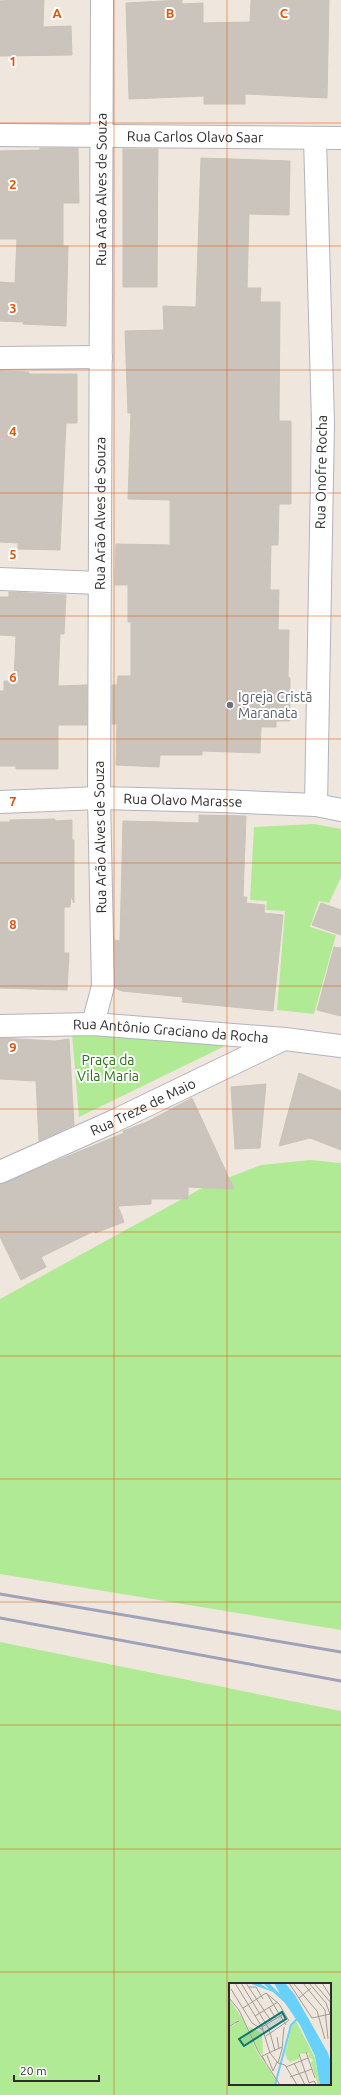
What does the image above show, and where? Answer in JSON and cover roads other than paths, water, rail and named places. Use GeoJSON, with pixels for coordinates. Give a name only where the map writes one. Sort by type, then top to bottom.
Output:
{"type":"FeatureCollection","features":[{"type":"Feature","properties":{"kind":"street","name":"Rua Arão Alves de Souza"},"geometry":{"type":"LineString","coordinates":[[93,1024],[103,986],[99,798],[102,0]]}},
{"type":"Feature","properties":{"kind":"street","name":"Rua Carlos Olavo Saar"},"geometry":{"type":"LineString","coordinates":[[0,135],[341,138]]}},
{"type":"Feature","properties":{"kind":"street","name":"Rua Onofre Rocha"},"geometry":{"type":"LineString","coordinates":[[315,138],[323,423],[316,805]]}},
{"type":"Feature","properties":{"kind":"street"},"geometry":{"type":"LineString","coordinates":[[0,358],[101,357]]}},
{"type":"Feature","properties":{"kind":"street"},"geometry":{"type":"LineString","coordinates":[[0,579],[99,583]]}},
{"type":"Feature","properties":{"kind":"street","name":"Rua Olavo Marasse"},"geometry":{"type":"LineString","coordinates":[[0,802],[99,798],[316,805],[341,810]]}},
{"type":"Feature","properties":{"kind":"street","name":"Rua Antônio Graciano da Rocha"},"geometry":{"type":"LineString","coordinates":[[0,1026],[93,1024],[285,1038],[341,1046]]}},
{"type":"Feature","properties":{"kind":"street","name":"Rua Treze de Maio"},"geometry":{"type":"LineString","coordinates":[[0,1172],[112,1122],[285,1038]]}},
{"type":"Feature","properties":{"kind":"railway"},"geometry":{"type":"LineString","coordinates":[[0,1594],[341,1652]]}},
{"type":"Feature","properties":{"kind":"railway"},"geometry":{"type":"LineString","coordinates":[[0,1618],[341,1681]]}},
{"type":"Feature","properties":{"kind":"place","name":"Igreja Cristã Maranata"},"geometry":{"type":"Point","coordinates":[230,705]}},
{"type":"Feature","properties":{"kind":"park label","name":"Praça da Vila Maria"},"geometry":{"type":"Point","coordinates":[108,1068]}}]}
